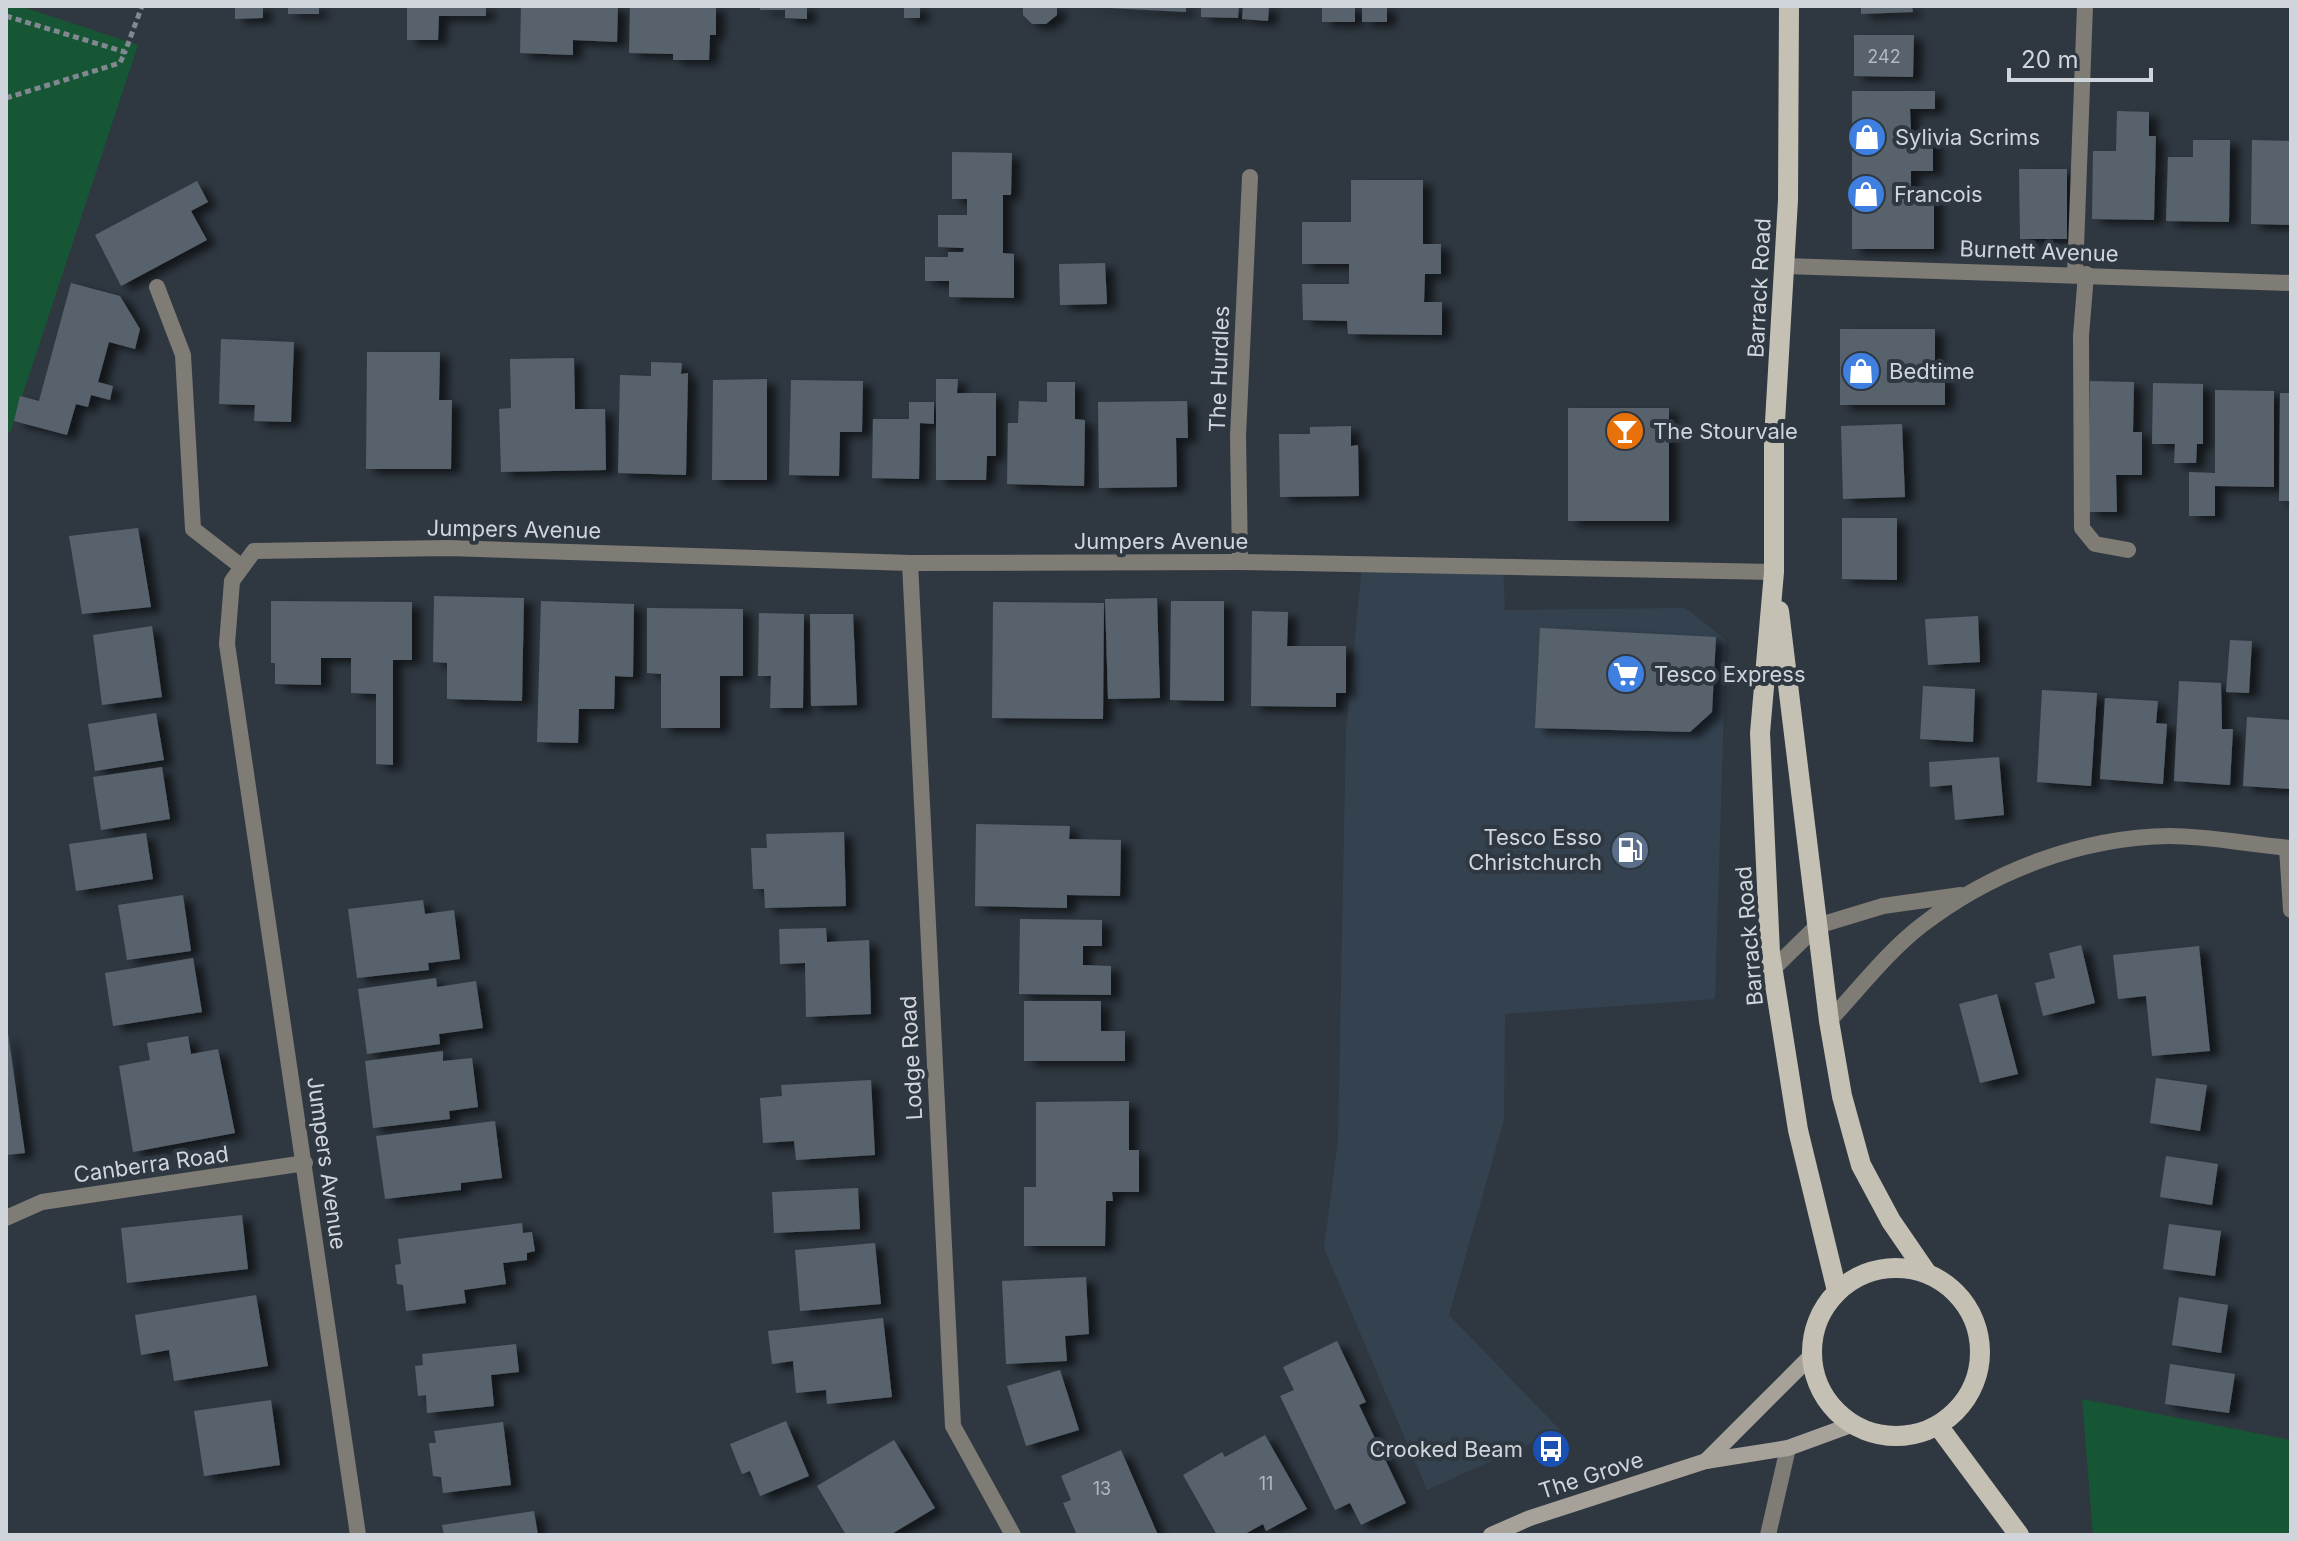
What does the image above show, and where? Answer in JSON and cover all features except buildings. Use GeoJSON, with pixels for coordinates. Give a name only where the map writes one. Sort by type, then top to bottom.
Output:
{"type":"FeatureCollection","features":[{"type":"Feature","properties":{"kind":"main road","name":"Barrack Road"},"geometry":{"type":"LineString","coordinates":[[1789,6],[1785,266],[1774,439],[1774,572],[1760,733],[1773,969],[1798,1130],[1837,1291]]}},
{"type":"Feature","properties":{"kind":"main road","name":"Barrack Road"},"geometry":{"type":"LineString","coordinates":[[1774,572],[1829,1021],[1842,1096],[1861,1165],[1891,1221],[1926,1272]]}},
{"type":"Feature","properties":{"kind":"main road"},"geometry":{"type":"LineString","coordinates":[[1902,1268],[1926,1272],[1954,1289],[1973,1315],[1981,1346],[1978,1378],[1963,1406],[1939,1427],[1910,1437],[1879,1436],[1851,1425],[1830,1406],[1817,1382],[1812,1355],[1814,1332],[1823,1310],[1837,1291],[1857,1277],[1879,1269],[1902,1268]]}},
{"type":"Feature","properties":{"kind":"main road"},"geometry":{"type":"LineString","coordinates":[[1939,1427],[2019,1535]]}},
{"type":"Feature","properties":{"kind":"street"},"geometry":{"type":"LineString","coordinates":[[2085,6],[2081,274],[2082,528],[2095,544],[2128,550]]}},
{"type":"Feature","properties":{"kind":"street","name":"The Hurdles"},"geometry":{"type":"LineString","coordinates":[[1240,562],[1238,436],[1250,177]]}},
{"type":"Feature","properties":{"kind":"street","name":"Burnett Avenue"},"geometry":{"type":"LineString","coordinates":[[1785,266],[2291,283]]}},
{"type":"Feature","properties":{"kind":"street"},"geometry":{"type":"LineString","coordinates":[[157,287],[183,355],[193,529],[242,567]]}},
{"type":"Feature","properties":{"kind":"street","name":"Jumpers Avenue"},"geometry":{"type":"LineString","coordinates":[[358,1535],[227,644],[232,581],[254,551],[448,548],[910,563],[1240,562],[1774,572]]}},
{"type":"Feature","properties":{"kind":"street","name":"Lodge Road"},"geometry":{"type":"LineString","coordinates":[[910,563],[953,1426],[1013,1535]]}},
{"type":"Feature","properties":{"kind":"street"},"geometry":{"type":"LineString","coordinates":[[1829,1021],[1920,926],[1967,894],[2030,866],[2108,841],[2171,836],[2289,848],[2291,910]]}},
{"type":"Feature","properties":{"kind":"street"},"geometry":{"type":"LineString","coordinates":[[1773,969],[1817,926],[1883,906],[1967,894]]}},
{"type":"Feature","properties":{"kind":"street","name":"Canberra Road"},"geometry":{"type":"LineString","coordinates":[[6,1218],[42,1202],[305,1163]]}},
{"type":"Feature","properties":{"kind":"street","name":"The Grove"},"geometry":{"type":"LineString","coordinates":[[1706,1461],[1812,1355]]}},
{"type":"Feature","properties":{"kind":"street","name":"The Grove"},"geometry":{"type":"LineString","coordinates":[[1491,1535],[1530,1518],[1706,1461],[1788,1448],[1851,1425]]}},
{"type":"Feature","properties":{"kind":"street"},"geometry":{"type":"LineString","coordinates":[[1768,1535],[1788,1448]]}},
{"type":"Feature","properties":{"kind":"path"},"geometry":{"type":"LineString","coordinates":[[6,98],[120,63],[142,6]]}},
{"type":"Feature","properties":{"kind":"path"},"geometry":{"type":"LineString","coordinates":[[6,16],[125,52]]}},
{"type":"Feature","properties":{"kind":"shaded area"},"geometry":{"type":"Polygon","coordinates":[[[1503,565],[1505,610],[1685,608],[1726,640],[1715,999],[1505,1014],[1504,1119],[1449,1315],[1560,1430],[1427,1490],[1324,1248],[1338,1140],[1346,730],[1362,566],[1503,565]]]}},
{"type":"Feature","properties":{"kind":"green space"},"geometry":{"type":"Polygon","coordinates":[[[6,6],[20,6],[138,45],[10,433],[6,432],[6,6]]]}},
{"type":"Feature","properties":{"kind":"green space"},"geometry":{"type":"Polygon","coordinates":[[[2082,1399],[2291,1440],[2291,1535],[2093,1535],[2082,1399]]]}},
{"type":"Feature","properties":{"kind":"place","name":"Sylivia Scrims"},"geometry":{"type":"Point","coordinates":[1867,137]}},
{"type":"Feature","properties":{"kind":"place","name":"Francois"},"geometry":{"type":"Point","coordinates":[1866,194]}},
{"type":"Feature","properties":{"kind":"place","name":"Bedtime"},"geometry":{"type":"Point","coordinates":[1861,371]}},
{"type":"Feature","properties":{"kind":"place","name":"The Stourvale"},"geometry":{"type":"Point","coordinates":[1625,431]}},
{"type":"Feature","properties":{"kind":"place","name":"Tesco Express"},"geometry":{"type":"Point","coordinates":[1626,674]}},
{"type":"Feature","properties":{"kind":"place","name":"Tesco Esso Christchurch"},"geometry":{"type":"Point","coordinates":[1630,850]}},
{"type":"Feature","properties":{"kind":"place","name":"Crooked Beam"},"geometry":{"type":"Point","coordinates":[1551,1449]}}]}
